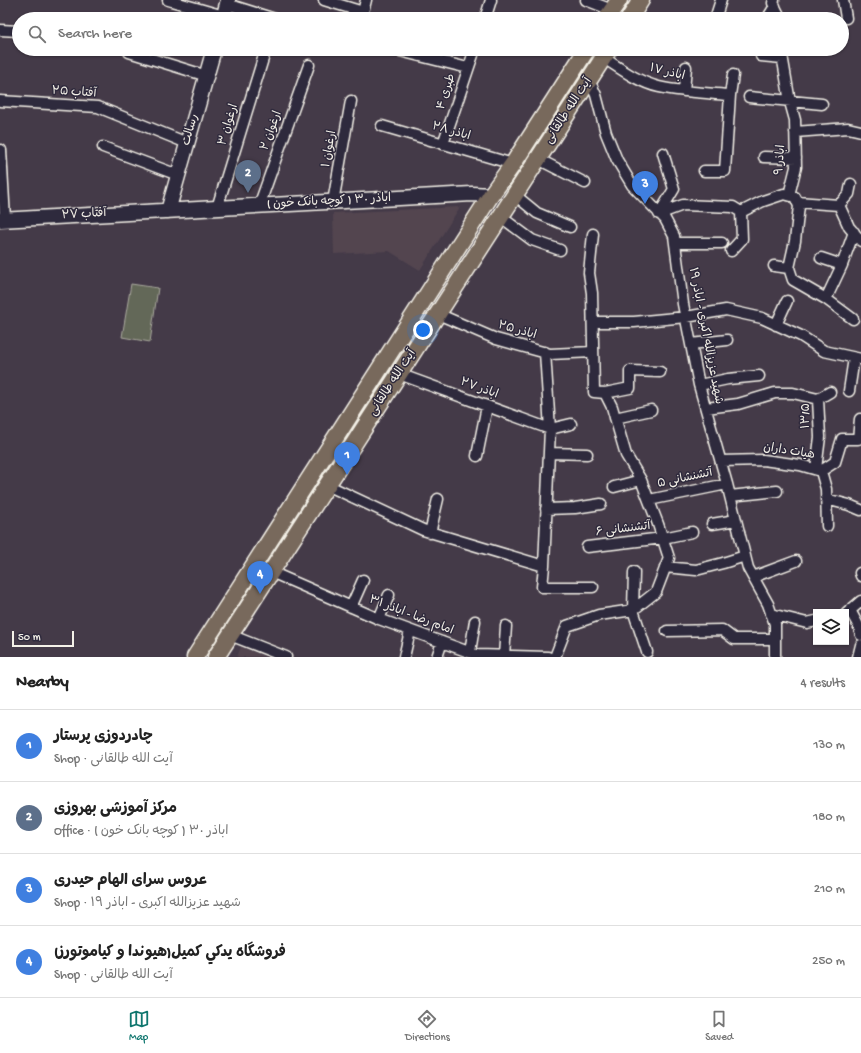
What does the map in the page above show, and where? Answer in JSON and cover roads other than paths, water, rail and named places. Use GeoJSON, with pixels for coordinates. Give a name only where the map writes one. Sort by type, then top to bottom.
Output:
{"type":"FeatureCollection","features":[{"type":"Feature","properties":{"kind":"main road"},"geometry":{"type":"LineString","coordinates":[[633,12],[641,0]]}},
{"type":"Feature","properties":{"kind":"main road","name":"رسالت"},"geometry":{"type":"LineString","coordinates":[[168,211],[212,56]]}},
{"type":"Feature","properties":{"kind":"main road","name":"آیت الله طالقانی"},"geometry":{"type":"LineString","coordinates":[[195,657],[491,195],[523,149],[583,56]]}},
{"type":"Feature","properties":{"kind":"main road","name":"آیت الله طالقانی"},"geometry":{"type":"LineString","coordinates":[[216,657],[605,56]]}},
{"type":"Feature","properties":{"kind":"main road"},"geometry":{"type":"LineString","coordinates":[[546,113],[547,120],[550,125],[562,123]]}},
{"type":"Feature","properties":{"kind":"main road"},"geometry":{"type":"LineString","coordinates":[[523,149],[530,147],[535,148],[538,153],[538,159]]}},
{"type":"Feature","properties":{"kind":"main road","name":"اباذر ۳۰ ( کوچه بانک خون )"},"geometry":{"type":"LineString","coordinates":[[168,211],[472,194],[491,195]]}},
{"type":"Feature","properties":{"kind":"main road","name":"آفتاب ۲۷"},"geometry":{"type":"LineString","coordinates":[[3,220],[168,211]]}},
{"type":"Feature","properties":{"kind":"street"},"geometry":{"type":"LineString","coordinates":[[168,0],[236,12]]}},
{"type":"Feature","properties":{"kind":"street"},"geometry":{"type":"LineString","coordinates":[[324,0],[363,12],[366,0]]}},
{"type":"Feature","properties":{"kind":"street"},"geometry":{"type":"LineString","coordinates":[[586,0],[612,10]]}},
{"type":"Feature","properties":{"kind":"street"},"geometry":{"type":"LineString","coordinates":[[717,12],[721,0]]}},
{"type":"Feature","properties":{"kind":"street"},"geometry":{"type":"LineString","coordinates":[[844,0],[845,12]]}},
{"type":"Feature","properties":{"kind":"street"},"geometry":{"type":"LineString","coordinates":[[487,12],[489,1]]}},
{"type":"Feature","properties":{"kind":"street"},"geometry":{"type":"LineString","coordinates":[[0,30],[12,31]]}},
{"type":"Feature","properties":{"kind":"street"},"geometry":{"type":"LineString","coordinates":[[142,56],[207,76]]}},
{"type":"Feature","properties":{"kind":"street","name":"ارغوان ۳"},"geometry":{"type":"LineString","coordinates":[[217,208],[264,56]]}},
{"type":"Feature","properties":{"kind":"street"},"geometry":{"type":"LineString","coordinates":[[420,56],[468,68]]}},
{"type":"Feature","properties":{"kind":"street","name":"طبری ۴"},"geometry":{"type":"LineString","coordinates":[[443,144],[472,56]]}},
{"type":"Feature","properties":{"kind":"street","name":"اباذر ۱۷"},"geometry":{"type":"LineString","coordinates":[[608,56],[630,76],[657,86],[684,91],[730,95]]}},
{"type":"Feature","properties":{"kind":"street","name":"اباذر ۹"},"geometry":{"type":"LineString","coordinates":[[782,56],[790,102],[795,120],[796,167],[793,199],[799,206],[795,241],[789,268]]}},
{"type":"Feature","properties":{"kind":"street","name":"ارغوان ۲"},"geometry":{"type":"LineString","coordinates":[[259,206],[310,64]]}},
{"type":"Feature","properties":{"kind":"street"},"geometry":{"type":"LineString","coordinates":[[684,91],[686,67]]}},
{"type":"Feature","properties":{"kind":"street"},"geometry":{"type":"LineString","coordinates":[[704,171],[725,171],[730,95],[733,75]]}},
{"type":"Feature","properties":{"kind":"street","name":"شهید عزیزالله اکبری - اباذر ۱۹"},"geometry":{"type":"LineString","coordinates":[[589,80],[596,95],[606,133],[617,160],[632,185],[665,219],[674,236],[686,317],[699,385],[721,461],[748,568],[768,604],[775,624],[775,657]]}},
{"type":"Feature","properties":{"kind":"street"},"geometry":{"type":"LineString","coordinates":[[749,97],[822,104]]}},
{"type":"Feature","properties":{"kind":"street","name":"آفتاب ۲۵"},"geometry":{"type":"LineString","coordinates":[[0,101],[98,107],[187,143]]}},
{"type":"Feature","properties":{"kind":"street","name":"ارغوان ۱"},"geometry":{"type":"LineString","coordinates":[[333,202],[351,101]]}},
{"type":"Feature","properties":{"kind":"street","name":"اباذر ۲۸"},"geometry":{"type":"LineString","coordinates":[[382,126],[513,164]]}},
{"type":"Feature","properties":{"kind":"street"},"geometry":{"type":"LineString","coordinates":[[795,132],[848,128],[861,130]]}},
{"type":"Feature","properties":{"kind":"street"},"geometry":{"type":"LineString","coordinates":[[103,147],[178,175]]}},
{"type":"Feature","properties":{"kind":"street"},"geometry":{"type":"LineString","coordinates":[[1,150],[3,220]]}},
{"type":"Feature","properties":{"kind":"street"},"geometry":{"type":"LineString","coordinates":[[659,214],[674,189],[663,153]]}},
{"type":"Feature","properties":{"kind":"street"},"geometry":{"type":"LineString","coordinates":[[764,157],[796,158]]}},
{"type":"Feature","properties":{"kind":"street"},"geometry":{"type":"LineString","coordinates":[[538,159],[585,183]]}},
{"type":"Feature","properties":{"kind":"street"},"geometry":{"type":"LineString","coordinates":[[839,205],[848,194],[851,184]]}},
{"type":"Feature","properties":{"kind":"street"},"geometry":{"type":"LineString","coordinates":[[741,212],[763,201],[784,194],[793,199],[839,205]]}},
{"type":"Feature","properties":{"kind":"street"},"geometry":{"type":"LineString","coordinates":[[515,195],[537,213],[570,227]]}},
{"type":"Feature","properties":{"kind":"street"},"geometry":{"type":"LineString","coordinates":[[659,214],[683,205],[733,207],[741,212]]}},
{"type":"Feature","properties":{"kind":"street"},"geometry":{"type":"LineString","coordinates":[[839,205],[849,227],[861,241]]}},
{"type":"Feature","properties":{"kind":"street"},"geometry":{"type":"LineString","coordinates":[[731,251],[742,239],[741,212]]}},
{"type":"Feature","properties":{"kind":"street"},"geometry":{"type":"LineString","coordinates":[[501,217],[532,240],[560,250]]}},
{"type":"Feature","properties":{"kind":"street"},"geometry":{"type":"LineString","coordinates":[[826,299],[842,265],[854,232]]}},
{"type":"Feature","properties":{"kind":"street"},"geometry":{"type":"LineString","coordinates":[[593,234],[589,273],[592,293],[594,392],[605,393],[630,388],[630,371],[660,372]]}},
{"type":"Feature","properties":{"kind":"street"},"geometry":{"type":"LineString","coordinates":[[675,243],[722,243]]}},
{"type":"Feature","properties":{"kind":"street"},"geometry":{"type":"LineString","coordinates":[[821,258],[842,265]]}},
{"type":"Feature","properties":{"kind":"street"},"geometry":{"type":"LineString","coordinates":[[774,266],[789,268],[793,280],[826,299],[853,319]]}},
{"type":"Feature","properties":{"kind":"street"},"geometry":{"type":"LineString","coordinates":[[776,324],[787,301]]}},
{"type":"Feature","properties":{"kind":"street"},"geometry":{"type":"LineString","coordinates":[[593,322],[634,322],[686,317],[726,310],[762,318],[801,336],[824,351],[857,358],[849,391]]}},
{"type":"Feature","properties":{"kind":"street","name":"اباذر ۲۵"},"geometry":{"type":"LineString","coordinates":[[438,314],[496,339],[550,354],[593,352]]}},
{"type":"Feature","properties":{"kind":"street"},"geometry":{"type":"LineString","coordinates":[[691,344],[727,340]]}},
{"type":"Feature","properties":{"kind":"street"},"geometry":{"type":"LineString","coordinates":[[545,352],[550,429],[542,587],[594,587]]}},
{"type":"Feature","properties":{"kind":"street","name":"اباذر ۲۷"},"geometry":{"type":"LineString","coordinates":[[399,374],[550,429]]}},
{"type":"Feature","properties":{"kind":"street"},"geometry":{"type":"LineString","coordinates":[[699,385],[728,379],[759,376]]}},
{"type":"Feature","properties":{"kind":"street","name":"۱۳/۵"},"geometry":{"type":"LineString","coordinates":[[819,470],[820,436],[818,399],[830,392]]}},
{"type":"Feature","properties":{"kind":"street"},"geometry":{"type":"LineString","coordinates":[[555,657],[567,626],[599,615],[634,610],[656,592],[669,558],[641,480],[626,455],[612,406],[605,393]]}},
{"type":"Feature","properties":{"kind":"street"},"geometry":{"type":"LineString","coordinates":[[706,408],[738,404],[775,393],[793,393],[818,399]]}},
{"type":"Feature","properties":{"kind":"street"},"geometry":{"type":"LineString","coordinates":[[477,456],[487,406]]}},
{"type":"Feature","properties":{"kind":"street"},"geometry":{"type":"LineString","coordinates":[[615,418],[651,410]]}},
{"type":"Feature","properties":{"kind":"street"},"geometry":{"type":"LineString","coordinates":[[819,470],[835,462],[842,439],[858,439],[860,419]]}},
{"type":"Feature","properties":{"kind":"street"},"geometry":{"type":"LineString","coordinates":[[550,429],[572,424]]}},
{"type":"Feature","properties":{"kind":"street"},"geometry":{"type":"LineString","coordinates":[[549,453],[586,454]]}},
{"type":"Feature","properties":{"kind":"street","name":"هیات داران"},"geometry":{"type":"LineString","coordinates":[[721,461],[763,460],[800,465],[819,470],[826,489],[827,526]]}},
{"type":"Feature","properties":{"kind":"street"},"geometry":{"type":"LineString","coordinates":[[614,487],[641,480]]}},
{"type":"Feature","properties":{"kind":"street","name":"آتشنشانی ۵"},"geometry":{"type":"LineString","coordinates":[[649,500],[727,484]]}},
{"type":"Feature","properties":{"kind":"street"},"geometry":{"type":"LineString","coordinates":[[327,485],[430,533],[544,566]]}},
{"type":"Feature","properties":{"kind":"street"},"geometry":{"type":"LineString","coordinates":[[730,496],[777,491]]}},
{"type":"Feature","properties":{"kind":"street"},"geometry":{"type":"LineString","coordinates":[[826,498],[861,510]]}},
{"type":"Feature","properties":{"kind":"street"},"geometry":{"type":"LineString","coordinates":[[430,533],[438,499]]}},
{"type":"Feature","properties":{"kind":"street"},"geometry":{"type":"LineString","coordinates":[[546,509],[575,508],[601,504]]}},
{"type":"Feature","properties":{"kind":"street"},"geometry":{"type":"LineString","coordinates":[[712,524],[736,520]]}},
{"type":"Feature","properties":{"kind":"street","name":"آتشنشانی ۶"},"geometry":{"type":"LineString","coordinates":[[587,547],[663,538],[692,532]]}},
{"type":"Feature","properties":{"kind":"street"},"geometry":{"type":"LineString","coordinates":[[665,567],[696,570],[745,556]]}},
{"type":"Feature","properties":{"kind":"street"},"geometry":{"type":"LineString","coordinates":[[753,577],[796,561]]}},
{"type":"Feature","properties":{"kind":"street","name":"امام رضا - اباذر ۳۱"},"geometry":{"type":"LineString","coordinates":[[271,572],[379,619],[475,655],[548,657]]}},
{"type":"Feature","properties":{"kind":"street"},"geometry":{"type":"LineString","coordinates":[[634,572],[634,610],[647,652]]}},
{"type":"Feature","properties":{"kind":"street"},"geometry":{"type":"LineString","coordinates":[[351,607],[363,580]]}},
{"type":"Feature","properties":{"kind":"street"},"geometry":{"type":"LineString","coordinates":[[379,619],[389,595]]}},
{"type":"Feature","properties":{"kind":"street"},"geometry":{"type":"LineString","coordinates":[[849,611],[861,601]]}},
{"type":"Feature","properties":{"kind":"street"},"geometry":{"type":"LineString","coordinates":[[849,613],[859,627],[861,635]]}},
{"type":"Feature","properties":{"kind":"street"},"geometry":{"type":"LineString","coordinates":[[772,614],[807,623],[813,622]]}},
{"type":"Feature","properties":{"kind":"street"},"geometry":{"type":"LineString","coordinates":[[475,621],[475,655]]}},
{"type":"Feature","properties":{"kind":"street"},"geometry":{"type":"LineString","coordinates":[[504,656],[506,626]]}},
{"type":"Feature","properties":{"kind":"street"},"geometry":{"type":"LineString","coordinates":[[667,631],[722,630],[734,640],[775,638]]}},
{"type":"Feature","properties":{"kind":"street"},"geometry":{"type":"LineString","coordinates":[[404,657],[410,631]]}},
{"type":"Feature","properties":{"kind":"street"},"geometry":{"type":"LineString","coordinates":[[230,636],[286,657]]}},
{"type":"Feature","properties":{"kind":"street"},"geometry":{"type":"LineString","coordinates":[[437,657],[442,642]]}},
{"type":"Feature","properties":{"kind":"street"},"geometry":{"type":"LineString","coordinates":[[858,657],[861,645]]}},
{"type":"Feature","properties":{"kind":"place","name":"مرکز آموزشی بهروزی"},"geometry":{"type":"Point","coordinates":[248,193]}},
{"type":"Feature","properties":{"kind":"place","name":"عروس سرای الهام حیدری"},"geometry":{"type":"Point","coordinates":[645,204]}},
{"type":"Feature","properties":{"kind":"place","name":"چادردوزی پرستار"},"geometry":{"type":"Point","coordinates":[347,475]}},
{"type":"Feature","properties":{"kind":"place","name":"فروشگاه يدكي كميل(هیوندا و کیاموتورز)"},"geometry":{"type":"Point","coordinates":[260,594]}}]}
